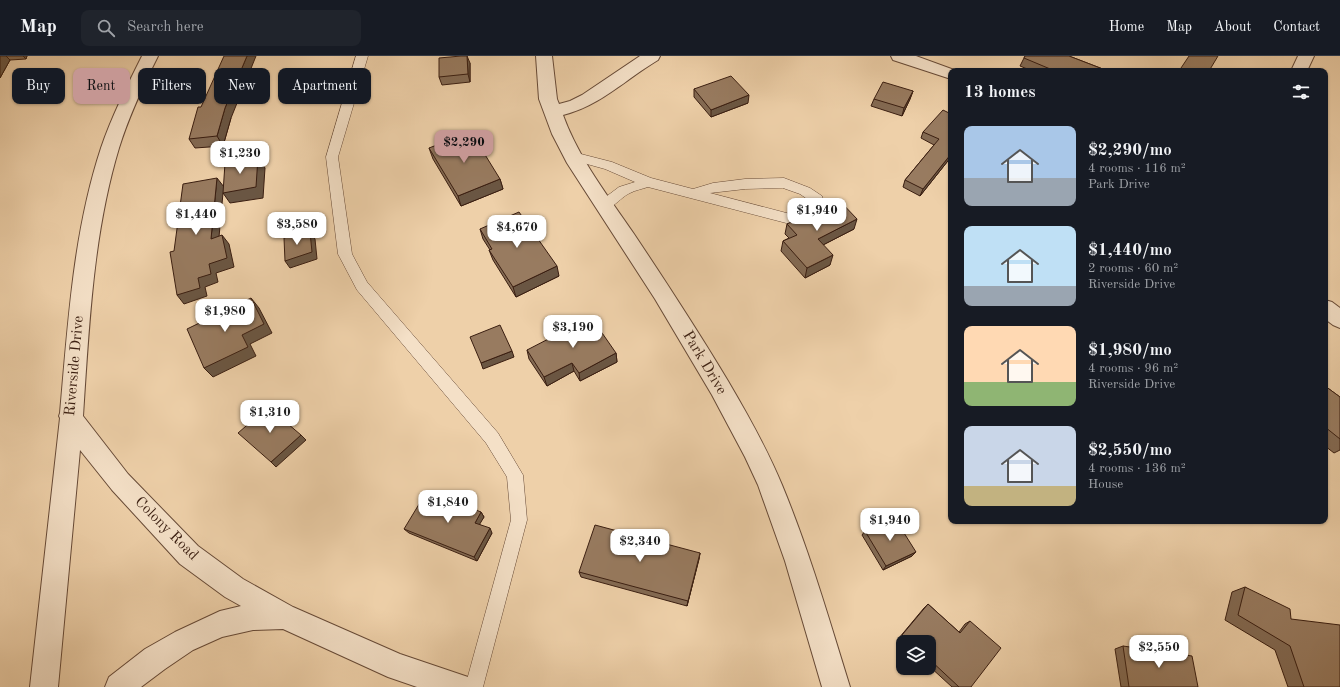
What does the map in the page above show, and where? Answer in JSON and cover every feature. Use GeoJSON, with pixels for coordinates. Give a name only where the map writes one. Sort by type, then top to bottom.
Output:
{"type":"FeatureCollection","features":[{"type":"Feature","properties":{"kind":"street","name":"Riverside Drive"},"geometry":{"type":"LineString","coordinates":[[44,687],[68,451],[84,266],[105,164],[118,122],[135,84],[150,56]]}},
{"type":"Feature","properties":{"kind":"street","name":"Park Drive"},"geometry":{"type":"LineString","coordinates":[[544,56],[548,99],[561,134],[604,205],[662,293],[720,388],[754,450],[770,485],[798,561],[836,687]]}},
{"type":"Feature","properties":{"kind":"street"},"geometry":{"type":"LineString","coordinates":[[552,112],[568,108],[587,99],[636,65],[652,56]]}},
{"type":"Feature","properties":{"kind":"street"},"geometry":{"type":"LineString","coordinates":[[899,56],[948,73]]}},
{"type":"Feature","properties":{"kind":"street"},"geometry":{"type":"LineString","coordinates":[[1300,68],[1306,56]]}},
{"type":"Feature","properties":{"kind":"street"},"geometry":{"type":"LineString","coordinates":[[1328,310],[1340,318]]}},
{"type":"Feature","properties":{"kind":"street","name":"Colony Road"},"geometry":{"type":"LineString","coordinates":[[70,416],[82,434],[120,482],[189,555],[234,588],[284,616],[398,667],[458,687]]}},
{"type":"Feature","properties":{"kind":"street","name":"Colony Road"},"geometry":{"type":"LineString","coordinates":[[119,687],[184,640],[220,624],[253,617],[284,616]]}},
{"type":"Feature","properties":{"kind":"lane"},"geometry":{"type":"LineString","coordinates":[[362,56],[332,157],[345,254],[362,286],[492,438],[515,475],[519,520],[474,687]]}},
{"type":"Feature","properties":{"kind":"lane"},"geometry":{"type":"LineString","coordinates":[[573,156],[608,165],[648,182],[794,220],[804,217],[814,208],[817,199],[805,191],[784,183],[745,184],[713,188],[695,193]]}},
{"type":"Feature","properties":{"kind":"lane"},"geometry":{"type":"LineString","coordinates":[[604,205],[624,190],[648,182]]}},
{"type":"Feature","properties":{"kind":"building"},"geometry":{"type":"Polygon","coordinates":[[[224,56],[247,56],[242,68],[219,68],[224,56]]]}},
{"type":"Feature","properties":{"kind":"building"},"geometry":{"type":"Polygon","coordinates":[[[467,56],[468,74],[439,77],[439,58],[467,56]]]}},
{"type":"Feature","properties":{"kind":"building"},"geometry":{"type":"Polygon","coordinates":[[[1025,56],[1069,56],[1100,68],[1048,68],[1024,58],[1025,56]]]}},
{"type":"Feature","properties":{"kind":"building"},"geometry":{"type":"Polygon","coordinates":[[[1189,56],[1218,56],[1211,68],[1181,68],[1189,56]]]}},
{"type":"Feature","properties":{"kind":"building"},"geometry":{"type":"Polygon","coordinates":[[[731,76],[749,95],[711,110],[694,89],[731,76]]]}},
{"type":"Feature","properties":{"kind":"building"},"geometry":{"type":"Polygon","coordinates":[[[214,78],[214,104],[227,104],[217,136],[189,139],[198,107],[201,107],[202,104],[206,104],[206,96],[214,78]]]}},
{"type":"Feature","properties":{"kind":"building"},"geometry":{"type":"Polygon","coordinates":[[[883,82],[913,91],[904,108],[874,99],[883,82]]]}},
{"type":"Feature","properties":{"kind":"building"},"geometry":{"type":"Polygon","coordinates":[[[943,110],[948,112],[948,158],[923,189],[905,180],[939,139],[923,132],[943,110]]]}},
{"type":"Feature","properties":{"kind":"building"},"geometry":{"type":"Polygon","coordinates":[[[471,132],[500,179],[458,196],[429,148],[471,132]]]}},
{"type":"Feature","properties":{"kind":"building"},"geometry":{"type":"Polygon","coordinates":[[[258,157],[256,187],[223,193],[225,163],[258,157]]]}},
{"type":"Feature","properties":{"kind":"building"},"geometry":{"type":"Polygon","coordinates":[[[217,178],[211,239],[222,235],[227,258],[209,264],[211,274],[198,278],[200,288],[177,295],[170,252],[174,251],[183,184],[217,178]]]}},
{"type":"Feature","properties":{"kind":"building"},"geometry":{"type":"Polygon","coordinates":[[[838,199],[857,219],[818,239],[833,255],[807,268],[783,241],[797,235],[787,224],[838,199]]]}},
{"type":"Feature","properties":{"kind":"building"},"geometry":{"type":"Polygon","coordinates":[[[519,212],[557,266],[513,287],[489,250],[492,249],[480,229],[519,212]]]}},
{"type":"Feature","properties":{"kind":"building"},"geometry":{"type":"Polygon","coordinates":[[[310,232],[312,252],[285,261],[284,238],[310,232]]]}},
{"type":"Feature","properties":{"kind":"building"},"geometry":{"type":"Polygon","coordinates":[[[251,298],[264,324],[242,335],[248,347],[204,368],[187,329],[251,298]]]}},
{"type":"Feature","properties":{"kind":"building"},"geometry":{"type":"Polygon","coordinates":[[[591,317],[616,353],[579,373],[572,363],[544,377],[527,350],[591,317]]]}},
{"type":"Feature","properties":{"kind":"building"},"geometry":{"type":"Polygon","coordinates":[[[500,325],[512,351],[481,363],[470,337],[500,325]]]}},
{"type":"Feature","properties":{"kind":"building"},"geometry":{"type":"Polygon","coordinates":[[[1328,388],[1340,397],[1340,439],[1328,429],[1328,388]]]}},
{"type":"Feature","properties":{"kind":"building"},"geometry":{"type":"Polygon","coordinates":[[[268,407],[301,435],[271,462],[238,433],[268,407]]]}},
{"type":"Feature","properties":{"kind":"building"},"geometry":{"type":"Polygon","coordinates":[[[427,491],[481,512],[475,523],[490,528],[474,557],[404,529],[427,491]]]}},
{"type":"Feature","properties":{"kind":"building"},"geometry":{"type":"Polygon","coordinates":[[[894,517],[916,552],[886,566],[865,531],[894,517]]]}},
{"type":"Feature","properties":{"kind":"building"},"geometry":{"type":"Polygon","coordinates":[[[595,525],[700,553],[688,601],[579,572],[595,525]]]}},
{"type":"Feature","properties":{"kind":"building"},"geometry":{"type":"Polygon","coordinates":[[[1245,587],[1290,609],[1291,619],[1340,625],[1340,687],[1304,687],[1290,646],[1238,615],[1245,587]]]}},
{"type":"Feature","properties":{"kind":"building"},"geometry":{"type":"Polygon","coordinates":[[[928,604],[960,633],[970,621],[1001,648],[971,687],[959,687],[936,666],[936,635],[902,635],[928,604]]]}},
{"type":"Feature","properties":{"kind":"building"},"geometry":{"type":"Polygon","coordinates":[[[1123,646],[1192,656],[1198,687],[1129,687],[1123,646]]]}}]}
